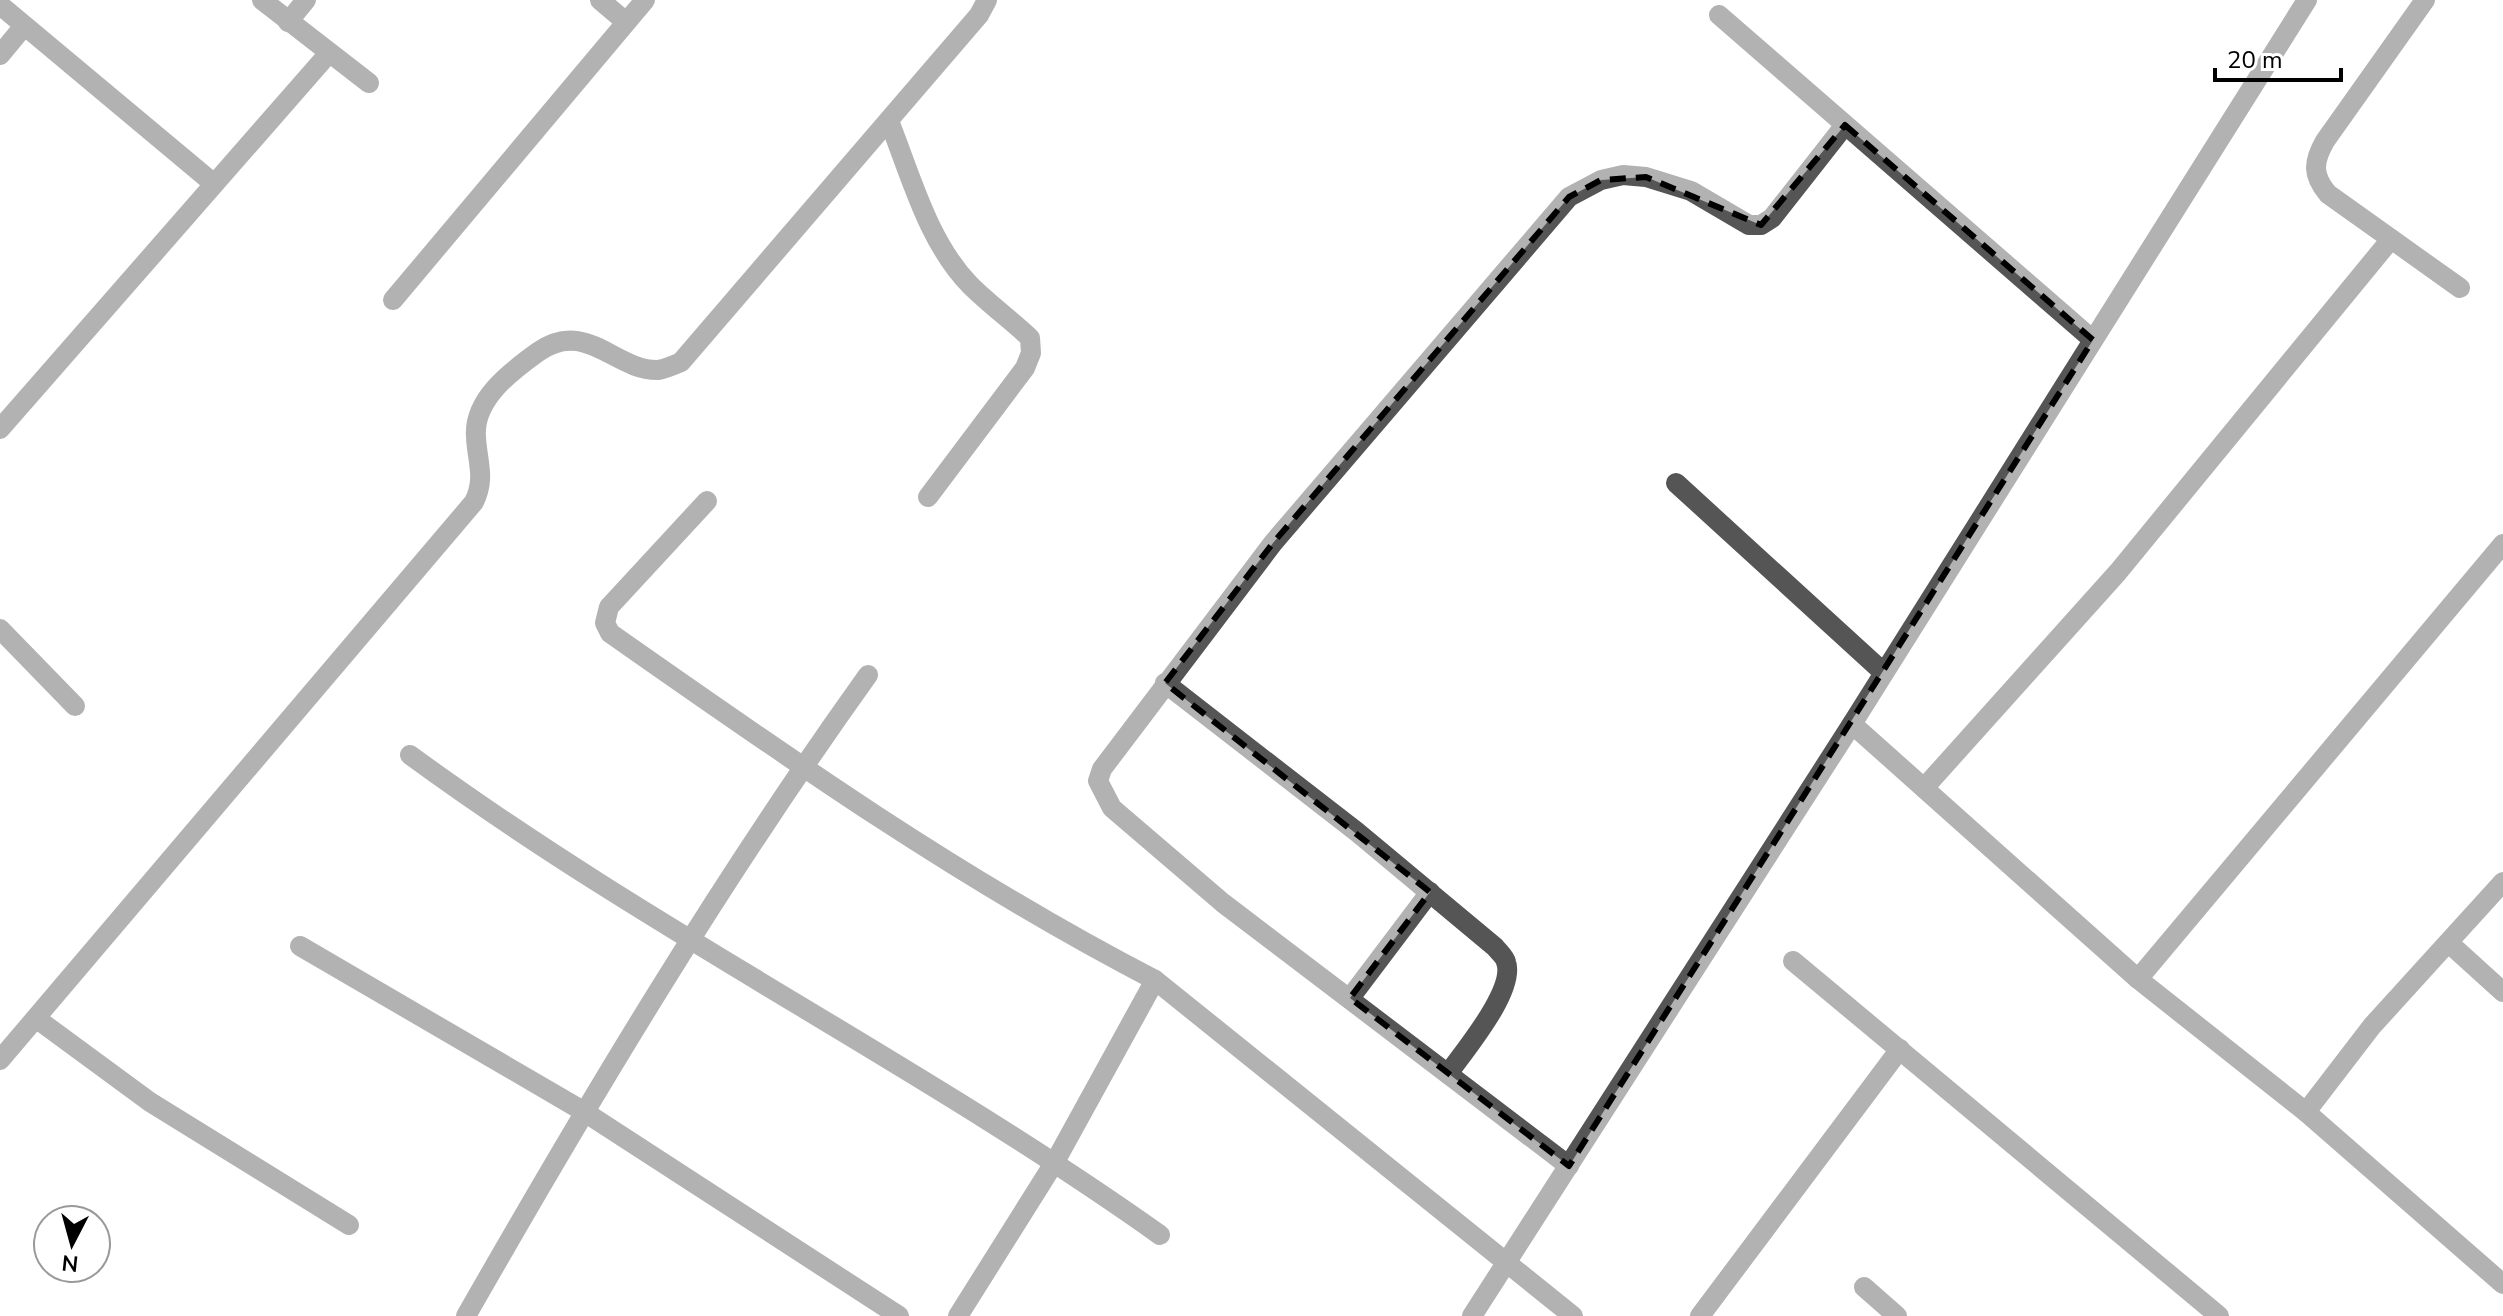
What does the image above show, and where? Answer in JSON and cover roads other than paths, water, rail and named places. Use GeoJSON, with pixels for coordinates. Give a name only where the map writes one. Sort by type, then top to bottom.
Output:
{"type":"FeatureCollection","features":[{"type":"Feature","properties":{"kind":"street"},"geometry":{"type":"LineString","coordinates":[[262,0],[369,83]]}},
{"type":"Feature","properties":{"kind":"street"},"geometry":{"type":"LineString","coordinates":[[288,22],[306,0]]}},
{"type":"Feature","properties":{"kind":"street"},"geometry":{"type":"LineString","coordinates":[[600,0],[626,22]]}},
{"type":"Feature","properties":{"kind":"street"},"geometry":{"type":"LineString","coordinates":[[393,300],[645,0]]}},
{"type":"Feature","properties":{"kind":"street"},"geometry":{"type":"LineString","coordinates":[[0,1060],[308,693],[474,502],[482,474],[476,419],[494,389],[540,351],[557,343],[597,345],[642,368],[661,370],[681,362],[979,15],[987,0]]}},
{"type":"Feature","properties":{"kind":"street"},"geometry":{"type":"LineString","coordinates":[[1472,1316],[1852,724],[2307,0]]}},
{"type":"Feature","properties":{"kind":"street"},"geometry":{"type":"LineString","coordinates":[[2425,0],[2316,158],[2315,174],[2328,194],[2460,288]]}},
{"type":"Feature","properties":{"kind":"street"},"geometry":{"type":"LineString","coordinates":[[0,5],[213,183]]}},
{"type":"Feature","properties":{"kind":"street"},"geometry":{"type":"LineString","coordinates":[[1719,15],[2093,340]]}},
{"type":"Feature","properties":{"kind":"street"},"geometry":{"type":"LineString","coordinates":[[0,55],[24,26]]}},
{"type":"Feature","properties":{"kind":"street"},"geometry":{"type":"LineString","coordinates":[[3,419],[329,53]]}},
{"type":"Feature","properties":{"kind":"street"},"geometry":{"type":"LineString","coordinates":[[889,121],[935,236],[970,285],[1030,338],[1031,353],[1025,368],[928,497]]}},
{"type":"Feature","properties":{"kind":"street"},"geometry":{"type":"LineString","coordinates":[[1569,1166],[1223,903],[1112,808],[1102,794],[1098,781],[1102,769],[1165,683],[1273,543],[1569,197],[1601,180],[1623,175],[1646,177],[1691,191],[1749,225],[1761,225],[1772,218],[1845,125]]}},
{"type":"Feature","properties":{"kind":"street"},"geometry":{"type":"LineString","coordinates":[[1924,788],[2118,572],[2391,239]]}},
{"type":"Feature","properties":{"kind":"street"},"geometry":{"type":"LineString","coordinates":[[1676,483],[1883,672]]}},
{"type":"Feature","properties":{"kind":"street"},"geometry":{"type":"LineString","coordinates":[[707,501],[609,607],[605,623],[610,633],[801,768],[1086,945],[1155,980],[1573,1316]]}},
{"type":"Feature","properties":{"kind":"street"},"geometry":{"type":"LineString","coordinates":[[2138,979],[2503,544]]}},
{"type":"Feature","properties":{"kind":"street"},"geometry":{"type":"LineString","coordinates":[[0,629],[75,706]]}},
{"type":"Feature","properties":{"kind":"street"},"geometry":{"type":"LineString","coordinates":[[466,1316],[583,1111],[801,768],[868,675]]}},
{"type":"Feature","properties":{"kind":"street"},"geometry":{"type":"LineString","coordinates":[[1165,683],[1430,892],[1495,947],[1506,961],[1508,976],[1502,995],[1448,1074]]}},
{"type":"Feature","properties":{"kind":"street"},"geometry":{"type":"LineString","coordinates":[[1852,724],[2138,979],[2306,1112],[2503,1284]]}},
{"type":"Feature","properties":{"kind":"street"},"geometry":{"type":"LineString","coordinates":[[410,755],[487,812],[692,942],[1056,1160],[1160,1235]]}},
{"type":"Feature","properties":{"kind":"street"},"geometry":{"type":"LineString","coordinates":[[2306,1112],[2372,1026],[2450,944],[2503,882]]}},
{"type":"Feature","properties":{"kind":"street"},"geometry":{"type":"LineString","coordinates":[[1350,998],[1430,892]]}},
{"type":"Feature","properties":{"kind":"street"},"geometry":{"type":"LineString","coordinates":[[2450,944],[2503,992]]}},
{"type":"Feature","properties":{"kind":"street"},"geometry":{"type":"LineString","coordinates":[[300,946],[583,1111],[899,1316]]}},
{"type":"Feature","properties":{"kind":"street"},"geometry":{"type":"LineString","coordinates":[[1793,961],[2219,1316]]}},
{"type":"Feature","properties":{"kind":"street"},"geometry":{"type":"LineString","coordinates":[[958,1316],[1056,1160],[1155,980]]}},
{"type":"Feature","properties":{"kind":"street"},"geometry":{"type":"LineString","coordinates":[[37,1019],[150,1102],[349,1225]]}},
{"type":"Feature","properties":{"kind":"street"},"geometry":{"type":"LineString","coordinates":[[1700,1316],[1900,1049]]}},
{"type":"Feature","properties":{"kind":"street"},"geometry":{"type":"LineString","coordinates":[[1864,1287],[1897,1316]]}}]}
